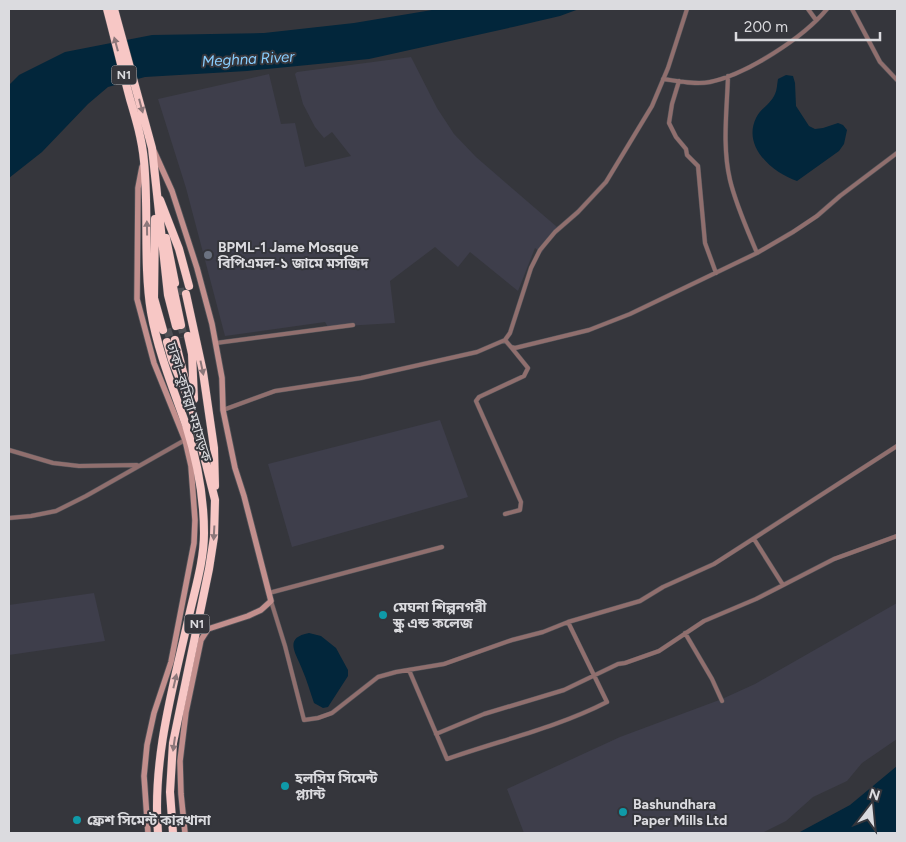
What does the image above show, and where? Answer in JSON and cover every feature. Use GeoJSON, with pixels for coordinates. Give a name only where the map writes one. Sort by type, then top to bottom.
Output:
{"type":"FeatureCollection","features":[{"type":"Feature","properties":{"kind":"highway","name":"ঢাকা–কুমিল্লা মহাসড়ক"},"geometry":{"type":"LineString","coordinates":[[107,9],[142,142],[148,291],[151,314],[165,369],[186,427],[197,466],[204,535],[200,567],[169,704],[163,741],[158,786],[158,833]]}},
{"type":"Feature","properties":{"kind":"highway","name":"ঢাকা–কুমিল্লা মহাসড়ক"},"geometry":{"type":"LineString","coordinates":[[114,9],[152,148],[176,326]]}},
{"type":"Feature","properties":{"kind":"highway","name":"ঢাকা–কুমিল্লা মহাসড়ক"},"geometry":{"type":"LineString","coordinates":[[156,186],[185,290],[176,326]]}},
{"type":"Feature","properties":{"kind":"highway","name":"ঢাকা–কুমিল্লা মহাসড়ক"},"geometry":{"type":"LineString","coordinates":[[156,186],[163,296],[176,326],[203,372],[214,448],[214,537],[173,743],[170,792],[173,833]]}},
{"type":"Feature","properties":{"kind":"highway","name":"ঢাকা–কুমিল্লা মহাসড়ক"},"geometry":{"type":"LineString","coordinates":[[195,416],[192,354],[177,339],[195,416],[215,500]]}},
{"type":"Feature","properties":{"kind":"street"},"geometry":{"type":"LineString","coordinates":[[223,410],[275,391],[361,378],[408,368],[477,352],[506,340],[535,258],[556,232],[606,182],[652,106],[687,9]]}},
{"type":"Feature","properties":{"kind":"street"},"geometry":{"type":"LineString","coordinates":[[808,9],[816,20]]}},
{"type":"Feature","properties":{"kind":"street"},"geometry":{"type":"LineString","coordinates":[[663,79],[708,82],[728,76],[778,51],[827,9]]}},
{"type":"Feature","properties":{"kind":"street"},"geometry":{"type":"LineString","coordinates":[[852,9],[880,62],[897,80]]}},
{"type":"Feature","properties":{"kind":"street"},"geometry":{"type":"LineString","coordinates":[[728,76],[725,128],[730,179],[740,212],[757,252]]}},
{"type":"Feature","properties":{"kind":"street"},"geometry":{"type":"LineString","coordinates":[[679,81],[669,123],[676,137],[686,149],[687,154],[698,166],[705,243],[716,273]]}},
{"type":"Feature","properties":{"kind":"street"},"geometry":{"type":"LineString","coordinates":[[152,148],[175,199],[197,268],[216,343],[222,378],[223,410],[235,468],[304,720],[332,713],[378,677],[444,664],[512,640],[640,601],[663,587],[714,564],[897,446]]}},
{"type":"Feature","properties":{"kind":"street"},"geometry":{"type":"LineString","coordinates":[[511,347],[525,347],[589,330],[630,314],[716,273],[793,232],[817,216],[840,196],[897,154]]}},
{"type":"Feature","properties":{"kind":"street"},"geometry":{"type":"LineString","coordinates":[[144,160],[138,188],[137,299],[154,363],[185,440],[191,466],[195,520],[194,542],[171,662],[154,713],[147,745],[144,776],[148,833]]}},
{"type":"Feature","properties":{"kind":"street"},"geometry":{"type":"LineString","coordinates":[[216,343],[353,325]]}},
{"type":"Feature","properties":{"kind":"street"},"geometry":{"type":"LineString","coordinates":[[505,514],[520,510],[521,502],[476,401],[479,397],[524,376],[527,372],[528,368],[506,340]]}},
{"type":"Feature","properties":{"kind":"street"},"geometry":{"type":"LineString","coordinates":[[9,518],[56,511],[185,440]]}},
{"type":"Feature","properties":{"kind":"street"},"geometry":{"type":"LineString","coordinates":[[9,450],[54,463],[79,466],[139,466]]}},
{"type":"Feature","properties":{"kind":"street"},"geometry":{"type":"LineString","coordinates":[[436,734],[484,714],[564,690],[618,664],[659,650],[704,621],[756,599],[834,559],[897,536]]}},
{"type":"Feature","properties":{"kind":"street"},"geometry":{"type":"LineString","coordinates":[[754,539],[783,585]]}},
{"type":"Feature","properties":{"kind":"street"},"geometry":{"type":"LineString","coordinates":[[269,593],[442,547]]}},
{"type":"Feature","properties":{"kind":"street"},"geometry":{"type":"LineString","coordinates":[[185,833],[180,762],[186,712],[201,640],[208,629],[248,616],[261,610],[271,601]]}},
{"type":"Feature","properties":{"kind":"street"},"geometry":{"type":"LineString","coordinates":[[409,670],[447,759],[508,738],[532,733],[575,717],[607,702],[568,622]]}},
{"type":"Feature","properties":{"kind":"street"},"geometry":{"type":"LineString","coordinates":[[686,633],[722,701]]}},
{"type":"Feature","properties":{"kind":"shaded area"},"geometry":{"type":"Polygon","coordinates":[[[411,57],[437,108],[454,134],[476,157],[557,227],[542,253],[535,248],[518,291],[470,252],[458,267],[435,247],[390,281],[395,323],[328,327],[325,322],[225,336],[186,188],[158,99],[269,74],[281,124],[295,123],[305,167],[351,156],[332,132],[324,138],[315,127],[303,104],[295,74],[297,72],[411,57]]]}},
{"type":"Feature","properties":{"kind":"shaded area"},"geometry":{"type":"Polygon","coordinates":[[[440,420],[468,497],[292,547],[268,464],[440,420]]]}},
{"type":"Feature","properties":{"kind":"shaded area"},"geometry":{"type":"Polygon","coordinates":[[[94,593],[105,641],[9,655],[9,605],[94,593]]]}},
{"type":"Feature","properties":{"kind":"shaded area"},"geometry":{"type":"Polygon","coordinates":[[[897,603],[897,739],[862,763],[847,781],[813,797],[786,821],[762,833],[524,833],[507,789],[620,737],[722,699],[755,684],[897,603]]]}},
{"type":"Feature","properties":{"kind":"water","name":"Meghna River"},"geometry":{"type":"Polygon","coordinates":[[[438,9],[579,9],[560,16],[369,59],[247,71],[145,77],[108,87],[88,104],[42,152],[9,178],[9,85],[19,75],[65,52],[152,35],[264,33],[354,23],[438,9]]]}},
{"type":"Feature","properties":{"kind":"water"},"geometry":{"type":"Polygon","coordinates":[[[786,75],[793,76],[796,106],[809,126],[815,129],[838,123],[847,130],[844,144],[839,151],[797,181],[770,165],[756,149],[753,139],[756,118],[773,98],[778,79],[786,75]]]}},
{"type":"Feature","properties":{"kind":"water"},"geometry":{"type":"Polygon","coordinates":[[[309,633],[321,636],[336,648],[348,670],[348,676],[328,707],[323,708],[314,703],[295,652],[294,642],[296,638],[309,633]]]}},
{"type":"Feature","properties":{"kind":"water"},"geometry":{"type":"Polygon","coordinates":[[[897,766],[897,833],[798,833],[850,805],[897,766]]]}},
{"type":"Feature","properties":{"kind":"tunnel"},"geometry":{"type":"LineString","coordinates":[[180,288],[181,295]]}},
{"type":"Feature","properties":{"kind":"tunnel"},"geometry":{"type":"LineString","coordinates":[[181,325],[184,337]]}},
{"type":"Feature","properties":{"kind":"tunnel"},"geometry":{"type":"LineString","coordinates":[[167,329],[171,341]]}},
{"type":"Feature","properties":{"kind":"place","name":"BPML-1 Jame Mosque বিপিএমল-১ জামে মসজিদ"},"geometry":{"type":"Point","coordinates":[208,255]}},
{"type":"Feature","properties":{"kind":"place","name":"মেঘনা শিল্পনগরী স্কুল এন্ড কলেজ"},"geometry":{"type":"Point","coordinates":[383,615]}},
{"type":"Feature","properties":{"kind":"place","name":"হলসিম সিমেন্ট প্ল্যান্ট"},"geometry":{"type":"Point","coordinates":[285,786]}},
{"type":"Feature","properties":{"kind":"place","name":"Bashundhara Paper Mills Ltd"},"geometry":{"type":"Point","coordinates":[623,812]}},
{"type":"Feature","properties":{"kind":"place","name":"ফ্রেশ সিমেন্ট কারখানা"},"geometry":{"type":"Point","coordinates":[77,820]}}]}
